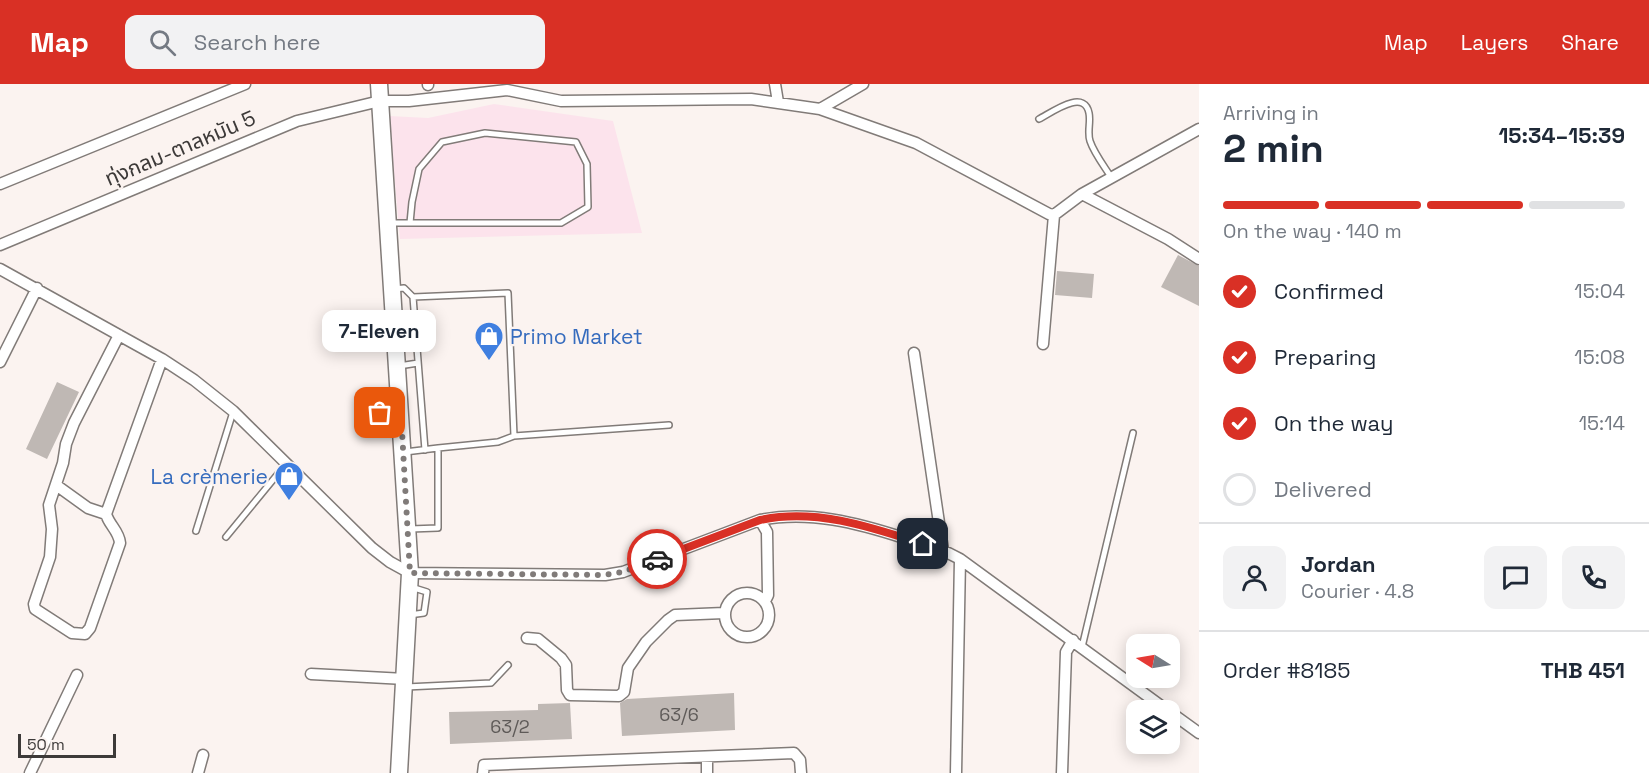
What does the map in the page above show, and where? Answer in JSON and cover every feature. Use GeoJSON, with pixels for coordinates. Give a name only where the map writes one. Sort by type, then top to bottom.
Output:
{"type":"FeatureCollection","features":[{"type":"Feature","properties":{"kind":"street"},"geometry":{"type":"LineString","coordinates":[[0,184],[245,84]]}},
{"type":"Feature","properties":{"kind":"street"},"geometry":{"type":"LineString","coordinates":[[775,84],[778,102]]}},
{"type":"Feature","properties":{"kind":"street"},"geometry":{"type":"LineString","coordinates":[[820,109],[863,84]]}},
{"type":"Feature","properties":{"kind":"street","name":"ทุ่งกลม-ตาลหมัน 5"},"geometry":{"type":"LineString","coordinates":[[0,245],[297,121],[379,92],[408,101],[507,90],[561,101],[751,99],[820,109],[916,143],[1054,215]]}},
{"type":"Feature","properties":{"kind":"street"},"geometry":{"type":"LineString","coordinates":[[379,92],[410,580],[399,773]]}},
{"type":"Feature","properties":{"kind":"street"},"geometry":{"type":"LineString","coordinates":[[1043,344],[1054,215],[1082,194],[1199,129]]}},
{"type":"Feature","properties":{"kind":"street"},"geometry":{"type":"LineString","coordinates":[[1082,194],[1168,239],[1199,259]]}},
{"type":"Feature","properties":{"kind":"street"},"geometry":{"type":"LineString","coordinates":[[0,269],[162,358],[194,380],[233,411],[372,548],[410,580],[604,575],[623,572],[760,520],[776,517],[815,517],[864,525],[943,550],[960,559],[1153,700]]}},
{"type":"Feature","properties":{"kind":"street"},"geometry":{"type":"LineString","coordinates":[[0,362],[37,288]]}},
{"type":"Feature","properties":{"kind":"street"},"geometry":{"type":"LineString","coordinates":[[119,335],[74,423],[49,505],[52,529],[50,557],[34,604],[35,609],[72,633],[85,634],[90,628],[120,543],[120,537],[107,520],[106,514],[162,358]]}},
{"type":"Feature","properties":{"kind":"street"},"geometry":{"type":"LineString","coordinates":[[914,353],[943,550]]}},
{"type":"Feature","properties":{"kind":"street"},"geometry":{"type":"LineString","coordinates":[[56,484],[88,508],[106,514]]}},
{"type":"Feature","properties":{"kind":"street"},"geometry":{"type":"LineString","coordinates":[[760,520],[767,532],[768,595],[765,601]]}},
{"type":"Feature","properties":{"kind":"street"},"geometry":{"type":"LineString","coordinates":[[956,773],[960,559]]}},
{"type":"Feature","properties":{"kind":"street"},"geometry":{"type":"LineString","coordinates":[[749,592],[765,601],[769,617],[761,632],[746,637],[730,630],[724,613],[732,598],[740,593],[749,592]]}},
{"type":"Feature","properties":{"kind":"street"},"geometry":{"type":"LineString","coordinates":[[527,638],[537,639],[561,658],[566,665],[567,690],[570,695],[619,696],[624,692],[628,668],[646,642],[668,620],[675,615],[724,613]]}},
{"type":"Feature","properties":{"kind":"street"},"geometry":{"type":"LineString","coordinates":[[1062,773],[1066,652],[1073,640]]}},
{"type":"Feature","properties":{"kind":"street"},"geometry":{"type":"LineString","coordinates":[[311,674],[405,683]]}},
{"type":"Feature","properties":{"kind":"street"},"geometry":{"type":"LineString","coordinates":[[30,773],[77,675]]}},
{"type":"Feature","properties":{"kind":"street"},"geometry":{"type":"LineString","coordinates":[[1180,720],[1199,734]]}},
{"type":"Feature","properties":{"kind":"street"},"geometry":{"type":"LineString","coordinates":[[484,769],[613,760],[794,753],[800,760],[801,773]]}},
{"type":"Feature","properties":{"kind":"street"},"geometry":{"type":"LineString","coordinates":[[198,773],[203,754]]}},
{"type":"Feature","properties":{"kind":"street"},"geometry":{"type":"LineString","coordinates":[[707,757],[707,773]]}},
{"type":"Feature","properties":{"kind":"street"},"geometry":{"type":"LineString","coordinates":[[613,760],[613,773]]}},
{"type":"Feature","properties":{"kind":"lane"},"geometry":{"type":"LineString","coordinates":[[1039,119],[1071,102],[1080,102],[1085,105],[1090,114],[1090,141],[1111,177]]}},
{"type":"Feature","properties":{"kind":"lane"},"geometry":{"type":"LineString","coordinates":[[388,223],[410,223],[561,223],[588,207],[587,164],[576,142],[485,133],[442,142],[419,169],[410,223]]}},
{"type":"Feature","properties":{"kind":"lane"},"geometry":{"type":"LineString","coordinates":[[392,289],[404,288],[413,297],[425,450]]}},
{"type":"Feature","properties":{"kind":"lane"},"geometry":{"type":"LineString","coordinates":[[413,297],[507,293],[514,436]]}},
{"type":"Feature","properties":{"kind":"lane"},"geometry":{"type":"LineString","coordinates":[[398,367],[418,363]]}},
{"type":"Feature","properties":{"kind":"lane"},"geometry":{"type":"LineString","coordinates":[[196,531],[233,411]]}},
{"type":"Feature","properties":{"kind":"lane"},"geometry":{"type":"LineString","coordinates":[[403,453],[498,442],[514,436],[669,425]]}},
{"type":"Feature","properties":{"kind":"lane"},"geometry":{"type":"LineString","coordinates":[[1082,648],[1133,433]]}},
{"type":"Feature","properties":{"kind":"lane"},"geometry":{"type":"LineString","coordinates":[[408,529],[438,528],[438,448]]}},
{"type":"Feature","properties":{"kind":"lane"},"geometry":{"type":"LineString","coordinates":[[226,537],[286,464]]}},
{"type":"Feature","properties":{"kind":"lane"},"geometry":{"type":"LineString","coordinates":[[405,683],[490,683],[508,665]]}},
{"type":"Feature","properties":{"kind":"shaded area"},"geometry":{"type":"Polygon","coordinates":[[[494,104],[613,121],[642,233],[400,239],[389,116],[428,118],[494,104]]]}},
{"type":"Feature","properties":{"kind":"building"},"geometry":{"type":"Polygon","coordinates":[[[1178,255],[1199,266],[1199,306],[1161,287],[1178,255]]]}},
{"type":"Feature","properties":{"kind":"building"},"geometry":{"type":"Polygon","coordinates":[[[1057,271],[1094,274],[1092,298],[1055,295],[1057,271]]]}},
{"type":"Feature","properties":{"kind":"building"},"geometry":{"type":"Polygon","coordinates":[[[57,382],[79,392],[47,459],[26,449],[57,382]]]}},
{"type":"Feature","properties":{"kind":"building"},"geometry":{"type":"Polygon","coordinates":[[[734,693],[735,730],[622,736],[620,703],[627,699],[734,693]]]}},
{"type":"Feature","properties":{"kind":"building"},"geometry":{"type":"Polygon","coordinates":[[[570,703],[572,739],[450,744],[449,712],[538,710],[538,704],[570,703]]]}},
{"type":"Feature","properties":{"kind":"way so far"},"geometry":{"type":"LineString","coordinates":[[380,413],[381,429],[402,431],[410,573],[604,575],[623,572],[657,559]]}},
{"type":"Feature","properties":{"kind":"place","name":"Primo Market"},"geometry":{"type":"Point","coordinates":[489,362]}},
{"type":"Feature","properties":{"kind":"place","name":"7-Eleven"},"geometry":{"type":"Point","coordinates":[380,413]}},
{"type":"Feature","properties":{"kind":"place","name":"La crèmerie"},"geometry":{"type":"Point","coordinates":[289,502]}},
{"type":"Feature","properties":{"kind":"route"},"geometry":{"type":"LineString","coordinates":[[657,559],[760,520],[776,517],[815,517],[864,525],[923,544]]}}]}
